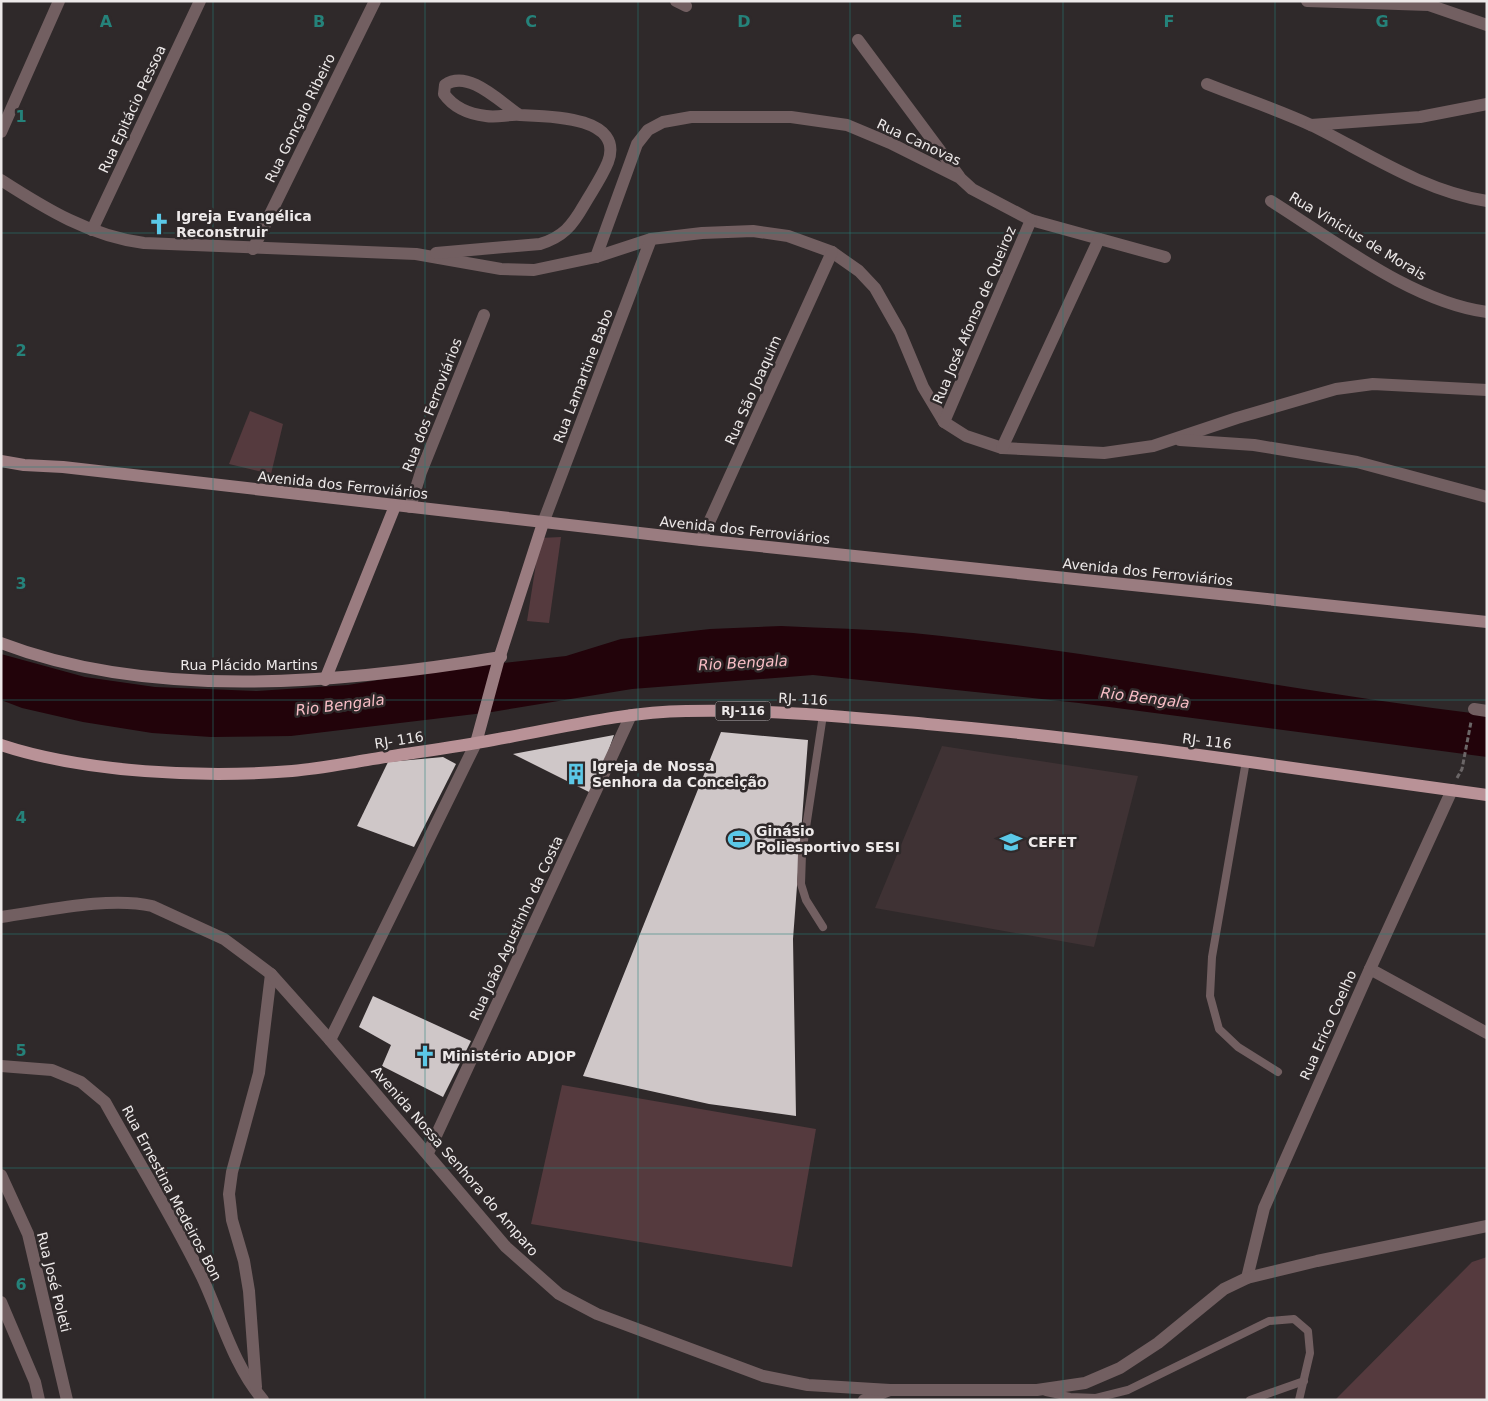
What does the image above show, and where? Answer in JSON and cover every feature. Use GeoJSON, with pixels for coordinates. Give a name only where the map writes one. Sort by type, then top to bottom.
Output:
{"type":"FeatureCollection","features":[{"type":"Feature","properties":{"kind":"main road","name":"Avenida dos Ferroviários"},"geometry":{"type":"LineString","coordinates":[[1,460],[24,465],[63,467],[543,523],[1487,622]]}},
{"type":"Feature","properties":{"kind":"main road"},"geometry":{"type":"LineString","coordinates":[[325,680],[395,506]]}},
{"type":"Feature","properties":{"kind":"main road"},"geometry":{"type":"LineString","coordinates":[[476,743],[500,659],[543,523]]}},
{"type":"Feature","properties":{"kind":"main road","name":"Rua Plácido Martins"},"geometry":{"type":"LineString","coordinates":[[1,643],[25,652],[110,671],[182,681],[325,680],[500,659]]}},
{"type":"Feature","properties":{"kind":"main road","name":"RJ- 116"},"geometry":{"type":"LineString","coordinates":[[1,745],[29,754],[128,769],[210,773],[293,771],[476,743],[631,715],[683,711],[823,715],[989,729],[1246,761],[1487,795]]}},
{"type":"Feature","properties":{"kind":"street"},"geometry":{"type":"LineString","coordinates":[[1,132],[59,1]]}},
{"type":"Feature","properties":{"kind":"street","name":"Rua Epitácio Pessoa"},"geometry":{"type":"LineString","coordinates":[[92,230],[200,1]]}},
{"type":"Feature","properties":{"kind":"street","name":"Rua Gonçalo Ribeiro"},"geometry":{"type":"LineString","coordinates":[[253,249],[375,1]]}},
{"type":"Feature","properties":{"kind":"street"},"geometry":{"type":"LineString","coordinates":[[1306,1],[1429,3],[1487,25]]}},
{"type":"Feature","properties":{"kind":"street"},"geometry":{"type":"LineString","coordinates":[[858,40],[960,178]]}},
{"type":"Feature","properties":{"kind":"street"},"geometry":{"type":"LineString","coordinates":[[1,180],[43,207],[92,230],[121,240],[144,243],[253,249],[416,254],[540,244],[555,239],[566,232],[574,222],[608,161],[610,145],[605,133],[592,124],[518,114],[498,118],[467,112],[450,103],[444,94],[445,85],[452,80],[461,80],[474,84],[518,114]]}},
{"type":"Feature","properties":{"kind":"street"},"geometry":{"type":"LineString","coordinates":[[1206,84],[1311,125],[1426,184],[1461,197],[1487,201]]}},
{"type":"Feature","properties":{"kind":"street"},"geometry":{"type":"LineString","coordinates":[[1311,125],[1420,117],[1487,104]]}},
{"type":"Feature","properties":{"kind":"street","name":"Rua Canovas"},"geometry":{"type":"LineString","coordinates":[[596,257],[637,144],[648,130],[663,122],[691,117],[800,118],[847,126],[890,142],[960,178],[972,189],[1031,220],[1166,256]]}},
{"type":"Feature","properties":{"kind":"street","name":"Rua Vinicius de Morais"},"geometry":{"type":"LineString","coordinates":[[1272,201],[1395,280],[1436,299],[1487,312]]}},
{"type":"Feature","properties":{"kind":"street","name":"Rua José Afonso de Queiroz"},"geometry":{"type":"LineString","coordinates":[[944,422],[1031,220]]}},
{"type":"Feature","properties":{"kind":"street"},"geometry":{"type":"LineString","coordinates":[[416,254],[501,269],[534,270],[596,257],[651,239],[702,233],[753,231],[788,236],[832,252],[859,271],[875,288],[900,332],[923,387],[944,422],[966,436],[1002,448],[1104,453],[1153,446],[1236,418],[1336,389],[1373,384],[1487,390]]}},
{"type":"Feature","properties":{"kind":"street","name":"Rua Lamartine Babo"},"geometry":{"type":"LineString","coordinates":[[543,523],[651,239]]}},
{"type":"Feature","properties":{"kind":"street"},"geometry":{"type":"LineString","coordinates":[[1002,448],[1099,239]]}},
{"type":"Feature","properties":{"kind":"street","name":"Rua São Joaquim"},"geometry":{"type":"LineString","coordinates":[[701,540],[832,252]]}},
{"type":"Feature","properties":{"kind":"street","name":"Rua dos Ferroviários"},"geometry":{"type":"LineString","coordinates":[[410,507],[421,472],[484,315]]}},
{"type":"Feature","properties":{"kind":"street"},"geometry":{"type":"LineString","coordinates":[[1176,439],[1254,445],[1357,462],[1487,497]]}},
{"type":"Feature","properties":{"kind":"street"},"geometry":{"type":"LineString","coordinates":[[1473,711],[1487,711]]}},
{"type":"Feature","properties":{"kind":"street","name":"Rua João Agustinho da Costa"},"geometry":{"type":"LineString","coordinates":[[428,1153],[631,715]]}},
{"type":"Feature","properties":{"kind":"street"},"geometry":{"type":"LineString","coordinates":[[330,1040],[476,743]]}},
{"type":"Feature","properties":{"kind":"street","name":"Rua Erico Coelho"},"geometry":{"type":"LineString","coordinates":[[1247,1278],[1264,1208],[1452,790]]}},
{"type":"Feature","properties":{"kind":"street","name":"Avenida Nossa Senhora do Amparo"},"geometry":{"type":"LineString","coordinates":[[1,917],[109,903],[140,903],[152,906],[224,939],[271,974],[428,1153],[506,1247],[533,1273],[559,1294],[597,1314],[763,1376],[808,1385],[890,1390],[1036,1390],[1085,1383],[1120,1368],[1158,1343],[1224,1289],[1247,1278],[1317,1261],[1487,1226]]}},
{"type":"Feature","properties":{"kind":"street"},"geometry":{"type":"LineString","coordinates":[[1370,969],[1487,1034]]}},
{"type":"Feature","properties":{"kind":"street"},"geometry":{"type":"LineString","coordinates":[[260,1396],[249,1291],[244,1261],[232,1220],[229,1194],[232,1172],[259,1073],[271,974]]}},
{"type":"Feature","properties":{"kind":"street","name":"Rua Ernestina Medeiros Bon"},"geometry":{"type":"LineString","coordinates":[[1,1066],[52,1070],[81,1082],[105,1102],[202,1277],[231,1346],[260,1396]]}},
{"type":"Feature","properties":{"kind":"street","name":"Rua José Poleti"},"geometry":{"type":"LineString","coordinates":[[1,1175],[28,1234],[67,1400]]}},
{"type":"Feature","properties":{"kind":"street"},"geometry":{"type":"LineString","coordinates":[[1,1302],[34,1382],[39,1400]]}},
{"type":"Feature","properties":{"kind":"street"},"geometry":{"type":"LineString","coordinates":[[864,1400],[890,1390]]}},
{"type":"Feature","properties":{"kind":"lane"},"geometry":{"type":"LineString","coordinates":[[823,715],[802,854],[801,884],[806,900],[823,927]]}},
{"type":"Feature","properties":{"kind":"lane"},"geometry":{"type":"LineString","coordinates":[[1246,761],[1212,957],[1210,996],[1220,1029],[1238,1047],[1278,1072]]}},
{"type":"Feature","properties":{"kind":"lane"},"geometry":{"type":"LineString","coordinates":[[1036,1390],[1070,1397],[1096,1398],[1128,1390],[1269,1321],[1294,1319],[1308,1331],[1310,1353],[1299,1400]]}},
{"type":"Feature","properties":{"kind":"lane"},"geometry":{"type":"LineString","coordinates":[[1250,1400],[1304,1381]]}},
{"type":"Feature","properties":{"kind":"path"},"geometry":{"type":"LineString","coordinates":[[1462,769],[1473,711]]}},
{"type":"Feature","properties":{"kind":"shaded area"},"geometry":{"type":"Polygon","coordinates":[[[250,411],[283,424],[271,474],[229,464],[250,411]]]}},
{"type":"Feature","properties":{"kind":"shaded area"},"geometry":{"type":"Polygon","coordinates":[[[561,537],[549,623],[527,621],[540,538],[561,537]]]}},
{"type":"Feature","properties":{"kind":"shaded area","name":"CEFET"},"geometry":{"type":"Polygon","coordinates":[[[942,746],[1138,776],[1094,947],[875,908],[942,746]]]}},
{"type":"Feature","properties":{"kind":"shaded area"},"geometry":{"type":"Polygon","coordinates":[[[562,1085],[816,1129],[792,1267],[531,1224],[562,1085]]]}},
{"type":"Feature","properties":{"kind":"shaded area"},"geometry":{"type":"Polygon","coordinates":[[[1487,1257],[1487,1400],[1335,1400],[1472,1262],[1487,1257]]]}},
{"type":"Feature","properties":{"kind":"water","name":"Rio Bengala"},"geometry":{"type":"Polygon","coordinates":[[[781,626],[913,633],[985,641],[1128,661],[1415,706],[1487,715],[1487,757],[1079,703],[813,675],[632,689],[492,712],[291,736],[211,737],[152,733],[83,722],[22,708],[1,700],[1,654],[85,677],[155,687],[257,691],[348,685],[439,670],[566,656],[621,639],[710,629],[781,626]]]}},
{"type":"Feature","properties":{"kind":"building","name":"Ginásio Poliesportivo SESI"},"geometry":{"type":"Polygon","coordinates":[[[721,732],[808,740],[793,939],[796,1116],[709,1104],[583,1076],[721,732]]]}},
{"type":"Feature","properties":{"kind":"building","name":"Igreja de Nossa Senhora da Conceição"},"geometry":{"type":"Polygon","coordinates":[[[614,735],[593,794],[513,754],[614,735]]]}},
{"type":"Feature","properties":{"kind":"building"},"geometry":{"type":"Polygon","coordinates":[[[443,757],[456,764],[414,847],[357,826],[388,762],[443,757]]]}},
{"type":"Feature","properties":{"kind":"building","name":"Ministério ADJOP"},"geometry":{"type":"Polygon","coordinates":[[[373,996],[471,1041],[443,1097],[382,1066],[391,1045],[359,1027],[373,996]]]}},
{"type":"Feature","properties":{"kind":"place","name":"Igreja Evangélica Reconstruir"},"geometry":{"type":"Point","coordinates":[159,224]}},
{"type":"Feature","properties":{"kind":"place","name":"Igreja de Nossa Senhora da Conceição"},"geometry":{"type":"Point","coordinates":[576,774]}},
{"type":"Feature","properties":{"kind":"place","name":"Ginásio Poliesportivo SESI"},"geometry":{"type":"Point","coordinates":[739,839]}},
{"type":"Feature","properties":{"kind":"place","name":"CEFET"},"geometry":{"type":"Point","coordinates":[1011,842]}},
{"type":"Feature","properties":{"kind":"place","name":"Ministério ADJOP"},"geometry":{"type":"Point","coordinates":[425,1056]}}]}
